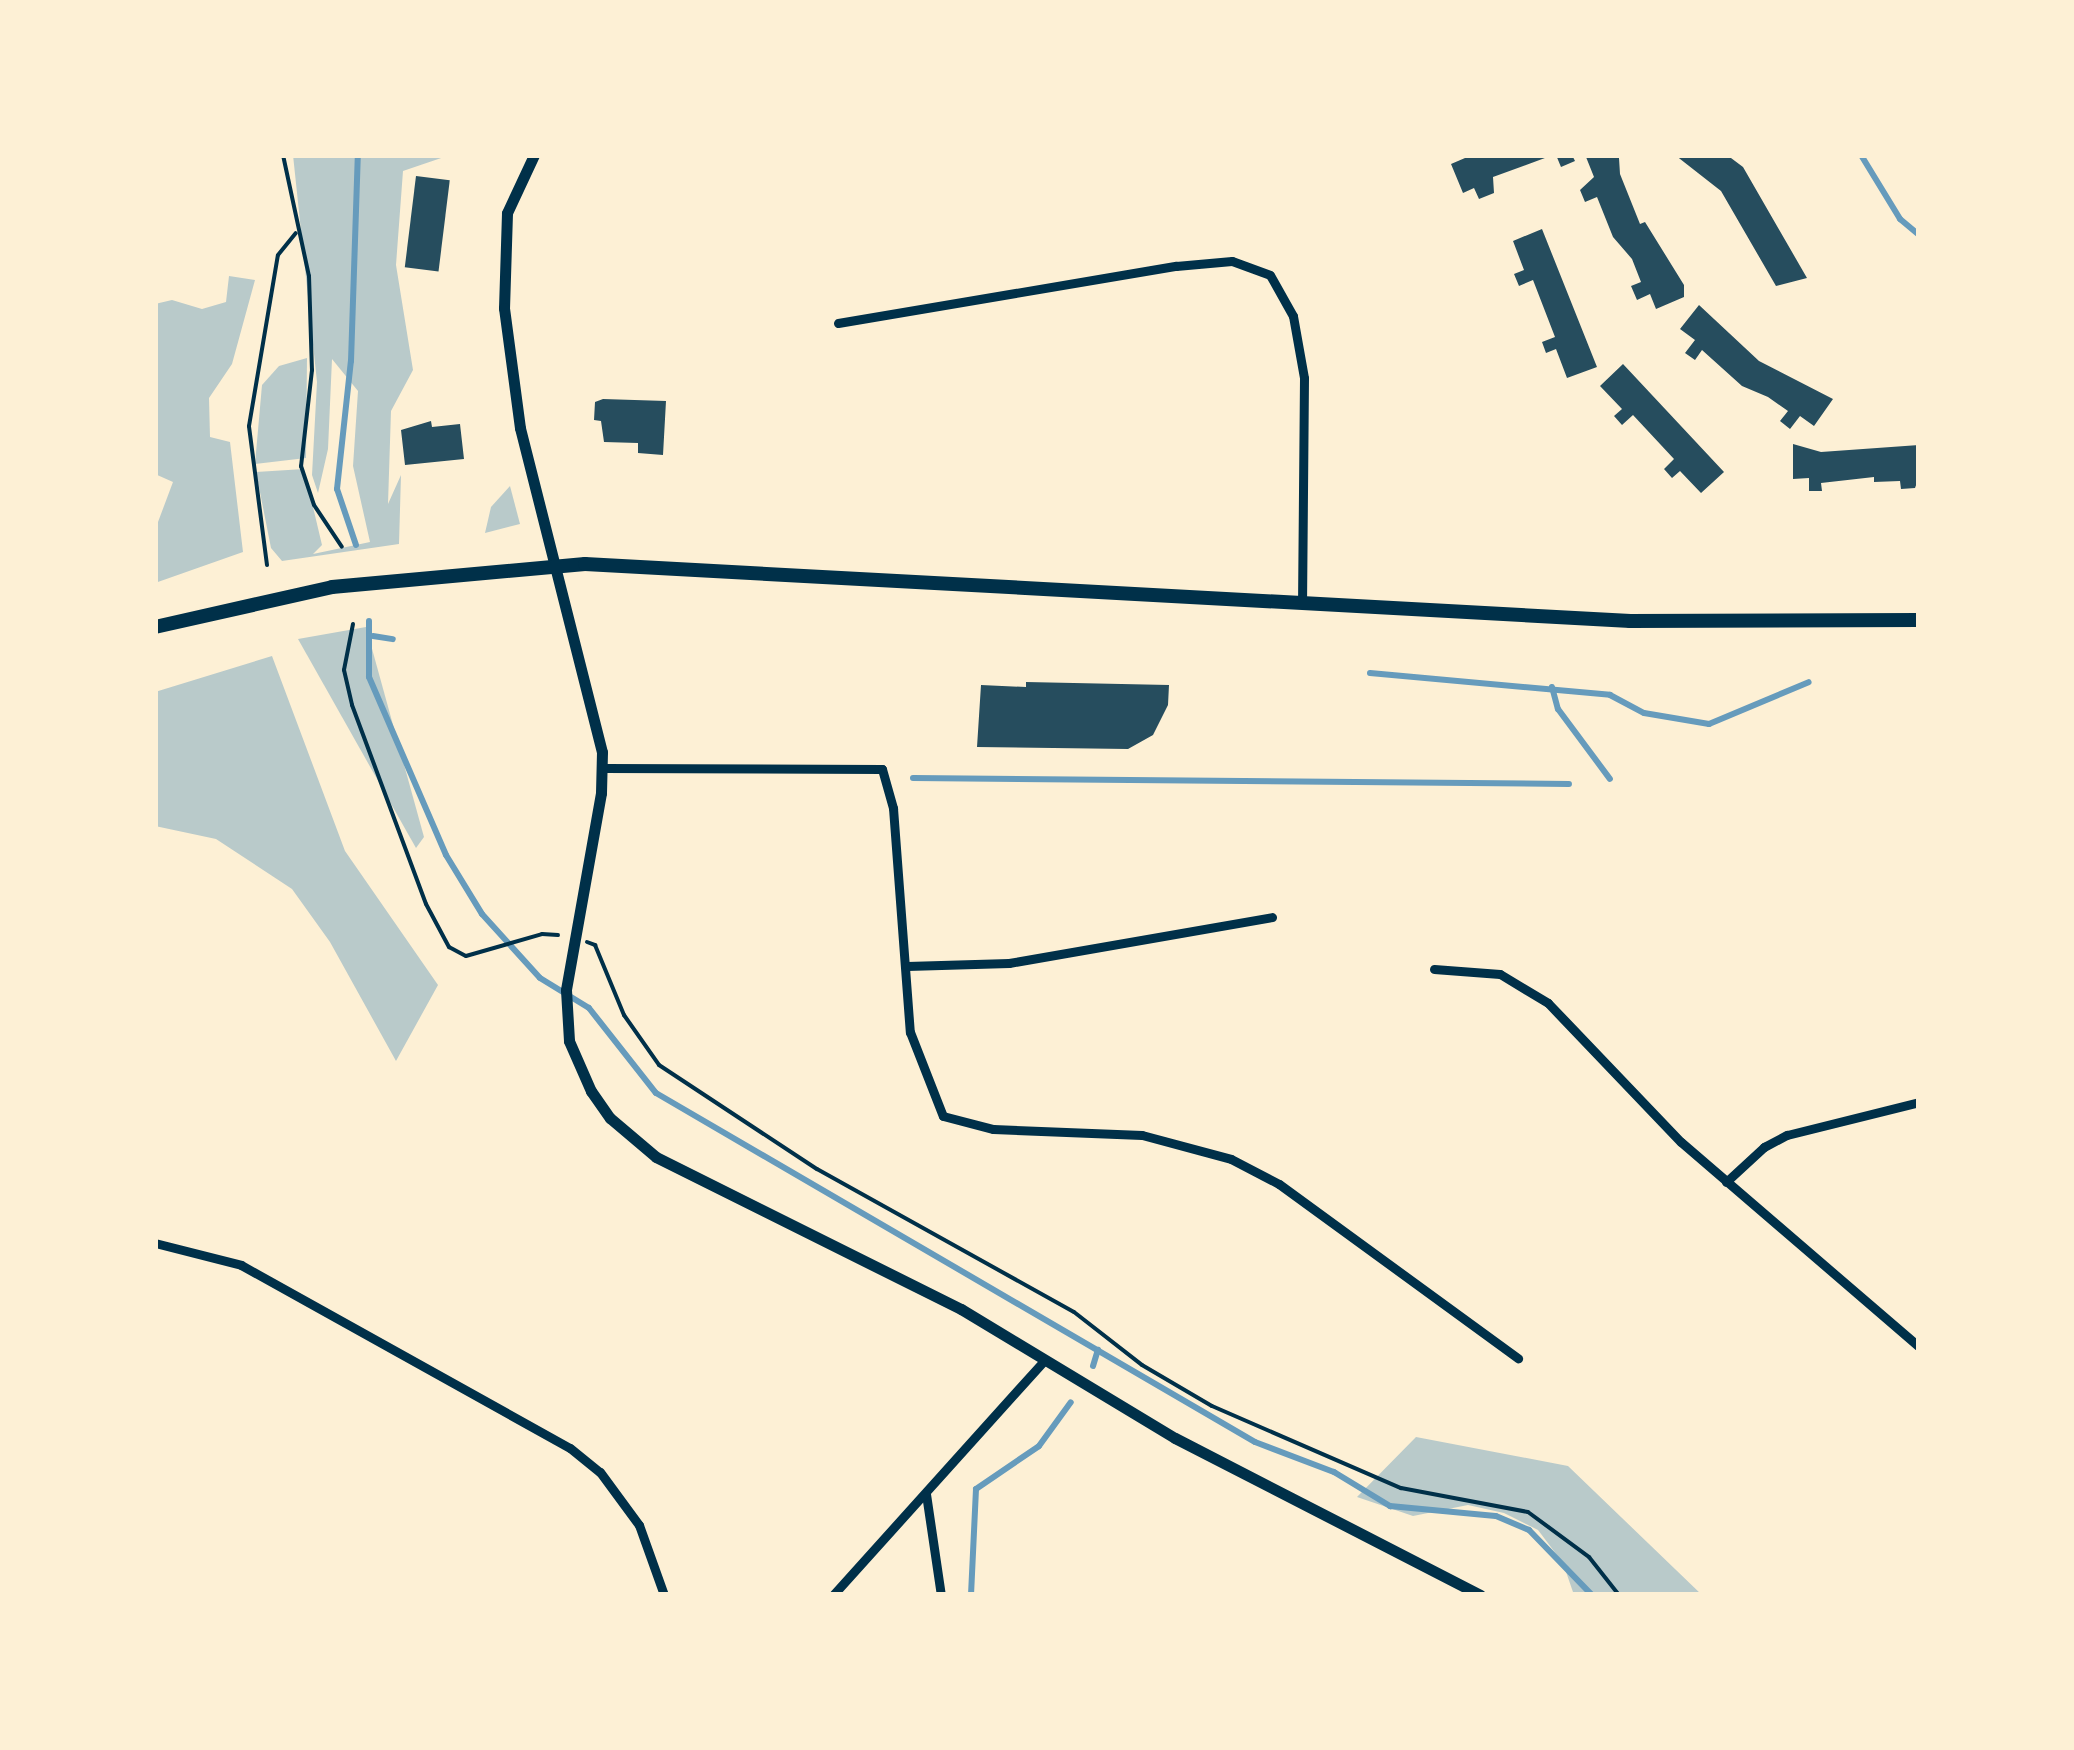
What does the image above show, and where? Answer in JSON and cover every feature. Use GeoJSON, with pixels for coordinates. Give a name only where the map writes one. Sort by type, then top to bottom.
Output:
{"type":"FeatureCollection","features":[{"type":"Feature","properties":{"kind":"main road"},"geometry":{"type":"LineString","coordinates":[[155,627],[332,587],[557,566],[712,568],[1702,624],[1919,620]]}},
{"type":"Feature","properties":{"kind":"street"},"geometry":{"type":"LineString","coordinates":[[534,155],[507,213],[504,308],[520,428],[604,768],[569,965],[569,1041],[610,1118],[656,1157],[961,1309],[1044,1361],[1308,1510],[1480,1595]]}},
{"type":"Feature","properties":{"kind":"street"},"geometry":{"type":"LineString","coordinates":[[838,323],[1176,266],[1232,261],[1270,276],[1294,316],[1304,378],[1302,602]]}},
{"type":"Feature","properties":{"kind":"street"},"geometry":{"type":"LineString","coordinates":[[604,768],[882,769],[892,808],[910,1032],[942,1116],[993,1129],[1142,1135],[1231,1159],[1280,1184],[1518,1358]]}},
{"type":"Feature","properties":{"kind":"street"},"geometry":{"type":"LineString","coordinates":[[907,966],[1009,963],[1272,917]]}},
{"type":"Feature","properties":{"kind":"street"},"geometry":{"type":"LineString","coordinates":[[1434,969],[1500,974],[1548,1004],[1726,1182],[1919,1347]]}},
{"type":"Feature","properties":{"kind":"street"},"geometry":{"type":"LineString","coordinates":[[1726,1182],[1764,1146],[1788,1135],[1919,1102]]}},
{"type":"Feature","properties":{"kind":"street"},"geometry":{"type":"LineString","coordinates":[[155,1242],[241,1265],[570,1448],[600,1472],[639,1524],[664,1595]]}},
{"type":"Feature","properties":{"kind":"street"},"geometry":{"type":"LineString","coordinates":[[834,1595],[1044,1361]]}},
{"type":"Feature","properties":{"kind":"street"},"geometry":{"type":"LineString","coordinates":[[926,1494],[942,1595]]}},
{"type":"Feature","properties":{"kind":"path"},"geometry":{"type":"LineString","coordinates":[[282,155],[309,276],[312,370],[301,466],[314,504],[342,547]]}},
{"type":"Feature","properties":{"kind":"path"},"geometry":{"type":"LineString","coordinates":[[267,565],[250,463],[253,387],[281,243],[298,232]]}},
{"type":"Feature","properties":{"kind":"path"},"geometry":{"type":"LineString","coordinates":[[353,624],[344,670],[363,737],[426,904],[454,952],[472,954],[555,934]]}},
{"type":"Feature","properties":{"kind":"path"},"geometry":{"type":"LineString","coordinates":[[587,942],[659,1065],[817,1169],[1074,1312],[1142,1366],[1212,1406],[1401,1488],[1528,1512],[1588,1557],[1619,1595]]}},
{"type":"Feature","properties":{"kind":"shaded area"},"geometry":{"type":"Polygon","coordinates":[[[293,155],[450,155],[403,171],[396,265],[413,370],[391,411],[388,504],[401,475],[399,544],[282,561],[271,548],[256,472],[304,469],[322,545],[313,554],[370,542],[353,466],[358,391],[332,359],[328,449],[318,493],[312,475],[317,382],[293,155]]]}},
{"type":"Feature","properties":{"kind":"shaded area"},"geometry":{"type":"Polygon","coordinates":[[[229,276],[255,280],[232,364],[209,398],[210,437],[230,442],[243,552],[155,583],[155,530],[173,482],[155,474],[155,304],[172,300],[202,309],[226,302],[229,276]]]}},
{"type":"Feature","properties":{"kind":"shaded area"},"geometry":{"type":"Polygon","coordinates":[[[307,358],[306,458],[255,464],[262,385],[279,366],[307,358]]]}},
{"type":"Feature","properties":{"kind":"shaded area"},"geometry":{"type":"Polygon","coordinates":[[[510,486],[520,524],[485,533],[491,507],[510,486]]]}},
{"type":"Feature","properties":{"kind":"shaded area"},"geometry":{"type":"Polygon","coordinates":[[[366,627],[424,837],[416,848],[298,639],[366,627]]]}},
{"type":"Feature","properties":{"kind":"shaded area"},"geometry":{"type":"Polygon","coordinates":[[[272,656],[345,851],[438,985],[396,1061],[330,942],[292,889],[216,839],[155,826],[155,692],[272,656]]]}},
{"type":"Feature","properties":{"kind":"shaded area"},"geometry":{"type":"Polygon","coordinates":[[[1416,1437],[1568,1466],[1702,1595],[1574,1595],[1563,1563],[1538,1530],[1504,1513],[1468,1505],[1413,1516],[1357,1497],[1416,1437]]]}},
{"type":"Feature","properties":{"kind":"building"},"geometry":{"type":"Polygon","coordinates":[[[1472,155],[1553,155],[1493,177],[1494,193],[1479,199],[1474,188],[1463,193],[1451,164],[1472,155]]]}},
{"type":"Feature","properties":{"kind":"building"},"geometry":{"type":"Polygon","coordinates":[[[1556,155],[1572,155],[1575,161],[1561,167],[1556,155]]]}},
{"type":"Feature","properties":{"kind":"building"},"geometry":{"type":"Polygon","coordinates":[[[1626,155],[1619,158],[1620,174],[1640,224],[1645,222],[1684,285],[1684,297],[1656,309],[1650,294],[1637,300],[1631,286],[1641,282],[1632,259],[1613,237],[1597,197],[1585,202],[1580,190],[1594,177],[1586,157],[1626,155]]]}},
{"type":"Feature","properties":{"kind":"building"},"geometry":{"type":"Polygon","coordinates":[[[1675,155],[1727,155],[1743,167],[1807,278],[1776,286],[1721,191],[1675,155]]]}},
{"type":"Feature","properties":{"kind":"building"},"geometry":{"type":"Polygon","coordinates":[[[416,176],[450,180],[439,271],[405,267],[416,176]]]}},
{"type":"Feature","properties":{"kind":"building"},"geometry":{"type":"Polygon","coordinates":[[[1542,229],[1597,367],[1567,378],[1556,349],[1546,353],[1542,342],[1555,337],[1533,280],[1519,286],[1514,274],[1524,270],[1513,241],[1542,229]]]}},
{"type":"Feature","properties":{"kind":"building"},"geometry":{"type":"Polygon","coordinates":[[[1699,305],[1759,361],[1833,399],[1814,426],[1800,416],[1790,429],[1780,421],[1788,411],[1742,386],[1702,350],[1695,360],[1685,353],[1695,340],[1680,329],[1699,305]]]}},
{"type":"Feature","properties":{"kind":"building"},"geometry":{"type":"Polygon","coordinates":[[[1623,364],[1724,472],[1701,493],[1680,471],[1672,478],[1664,469],[1674,459],[1633,415],[1622,425],[1614,416],[1622,409],[1600,386],[1623,364]]]}},
{"type":"Feature","properties":{"kind":"building"},"geometry":{"type":"Polygon","coordinates":[[[666,401],[663,455],[638,453],[638,443],[604,442],[601,421],[594,420],[595,402],[666,401]]]}},
{"type":"Feature","properties":{"kind":"building"},"geometry":{"type":"Polygon","coordinates":[[[431,421],[432,427],[460,424],[464,459],[405,465],[401,430],[431,421]]]}},
{"type":"Feature","properties":{"kind":"building"},"geometry":{"type":"Polygon","coordinates":[[[1793,444],[1821,452],[1919,445],[1919,477],[1915,488],[1901,489],[1900,481],[1874,482],[1874,477],[1821,483],[1822,491],[1809,491],[1809,478],[1793,479],[1793,444]]]}},
{"type":"Feature","properties":{"kind":"building"},"geometry":{"type":"Polygon","coordinates":[[[1026,682],[1169,685],[1168,705],[1153,735],[1128,749],[977,747],[981,685],[1026,687],[1026,682]]]}},
{"type":"Feature","properties":{"kind":"waterway"},"geometry":{"type":"LineString","coordinates":[[356,545],[337,489],[351,361],[358,155]]}},
{"type":"Feature","properties":{"kind":"waterway"},"geometry":{"type":"LineString","coordinates":[[1861,155],[1900,219],[1919,235]]}},
{"type":"Feature","properties":{"kind":"waterway"},"geometry":{"type":"LineString","coordinates":[[369,621],[369,677],[446,855],[482,914],[540,978],[589,1008],[656,1093],[1255,1442],[1334,1472],[1390,1506],[1496,1516],[1529,1530],[1592,1595]]}},
{"type":"Feature","properties":{"kind":"waterway"},"geometry":{"type":"LineString","coordinates":[[373,636],[393,639]]}},
{"type":"Feature","properties":{"kind":"waterway"},"geometry":{"type":"LineString","coordinates":[[1370,673],[1610,695],[1644,713],[1709,724],[1809,682]]}},
{"type":"Feature","properties":{"kind":"waterway"},"geometry":{"type":"LineString","coordinates":[[1552,687],[1558,709],[1610,779]]}},
{"type":"Feature","properties":{"kind":"waterway"},"geometry":{"type":"LineString","coordinates":[[913,778],[1569,784]]}},
{"type":"Feature","properties":{"kind":"waterway"},"geometry":{"type":"LineString","coordinates":[[1093,1366],[1098,1350]]}},
{"type":"Feature","properties":{"kind":"waterway"},"geometry":{"type":"LineString","coordinates":[[971,1595],[976,1489],[1039,1446],[1071,1402]]}}]}
